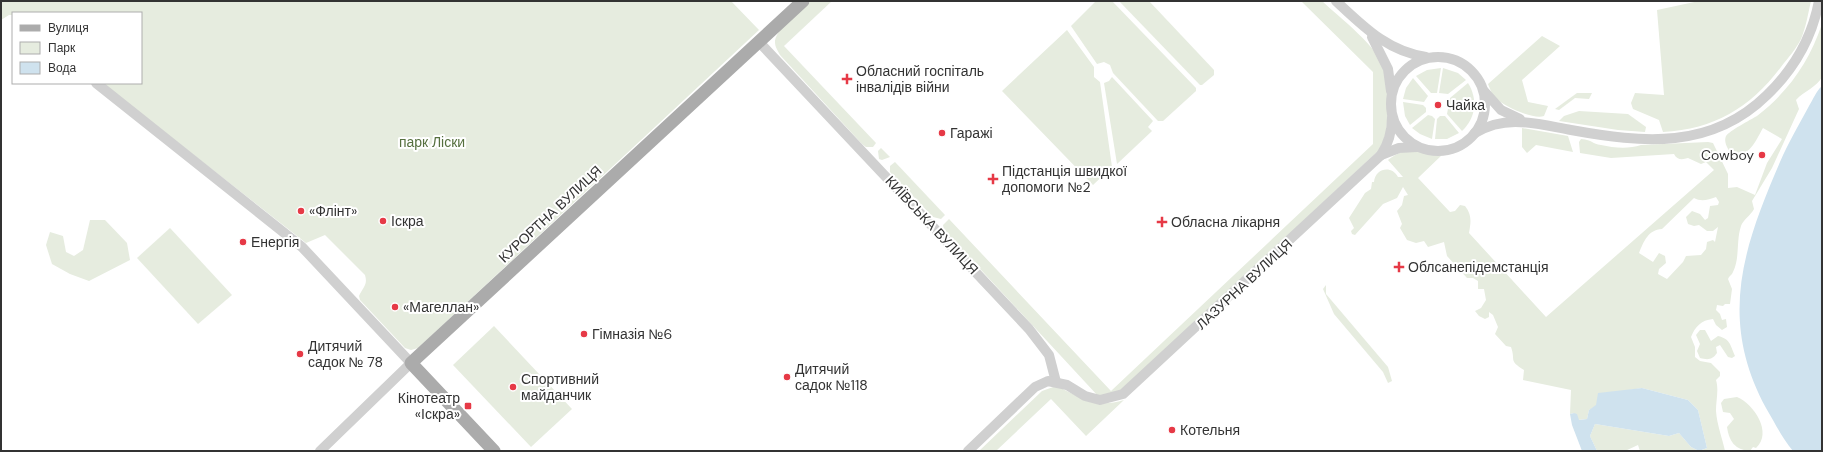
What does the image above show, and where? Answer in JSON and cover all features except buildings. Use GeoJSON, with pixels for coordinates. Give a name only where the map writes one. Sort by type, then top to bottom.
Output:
{"type":"FeatureCollection","features":[{"type":"Feature","properties":{"kind":"main road","name":"КУРОРТНА ВУЛИЦЯ"},"geometry":{"type":"LineString","coordinates":[[411,363],[802,1]]}},
{"type":"Feature","properties":{"kind":"main road"},"geometry":{"type":"LineString","coordinates":[[411,363],[494,451]]}},
{"type":"Feature","properties":{"kind":"street"},"geometry":{"type":"LineString","coordinates":[[1336,1],[1370,34],[1403,52],[1428,57],[1450,58],[1464,64],[1475,74],[1483,90],[1485,99],[1483,117],[1475,133]]}},
{"type":"Feature","properties":{"kind":"street"},"geometry":{"type":"LineString","coordinates":[[1370,34],[1388,69],[1392,117],[1402,135],[1418,147],[1432,151],[1446,150],[1462,144],[1475,133],[1490,125],[1502,122],[1525,121],[1594,133],[1645,138],[1682,138],[1715,130],[1746,113],[1763,99],[1787,73],[1804,49],[1819,1]]}},
{"type":"Feature","properties":{"kind":"street","name":"КИЇВСЬКА ВУЛИЦЯ"},"geometry":{"type":"LineString","coordinates":[[759,42],[1029,329],[1049,355],[1056,382]]}},
{"type":"Feature","properties":{"kind":"street"},"geometry":{"type":"LineString","coordinates":[[1391,94],[1401,73],[1413,63],[1428,57]]}},
{"type":"Feature","properties":{"kind":"street"},"geometry":{"type":"LineString","coordinates":[[97,84],[302,247],[411,363]]}},
{"type":"Feature","properties":{"kind":"street"},"geometry":{"type":"LineString","coordinates":[[1483,90],[1501,110],[1525,121]]}},
{"type":"Feature","properties":{"kind":"street","name":"ЛАЗУРНА ВУЛИЦЯ"},"geometry":{"type":"LineString","coordinates":[[1056,382],[1068,385],[1085,396],[1100,400],[1123,394],[1381,155],[1389,142],[1392,130],[1392,117]]}},
{"type":"Feature","properties":{"kind":"street","name":"ЛАЗУРНА ВУЛИЦЯ"},"geometry":{"type":"LineString","coordinates":[[1381,155],[1399,148],[1418,147]]}},
{"type":"Feature","properties":{"kind":"street","name":"КУРОРТНА ВУЛИЦЯ"},"geometry":{"type":"LineString","coordinates":[[320,451],[411,363]]}},
{"type":"Feature","properties":{"kind":"street"},"geometry":{"type":"LineString","coordinates":[[968,451],[1035,387],[1048,381],[1056,382]]}},
{"type":"Feature","properties":{"kind":"green space","name":"парк Ліски"},"geometry":{"type":"Polygon","coordinates":[[[1,1],[731,1],[759,30],[418,348],[411,350],[405,348],[360,300],[359,296],[365,284],[365,275],[325,235],[306,243],[103,84],[142,84],[142,12],[12,12],[12,15],[9,15],[1,20],[1,1]]]}},
{"type":"Feature","properties":{"kind":"green space"},"geometry":{"type":"Polygon","coordinates":[[[811,1],[832,1],[784,46],[876,143],[873,147],[866,147],[862,144],[780,55],[776,48],[776,38],[783,26],[811,1]]]}},
{"type":"Feature","properties":{"kind":"green space"},"geometry":{"type":"Polygon","coordinates":[[[1096,1],[1112,1],[1196,88],[1196,91],[1163,121],[1158,121],[1113,73],[1110,65],[1104,62],[1097,64],[1071,26],[1096,1]]]}},
{"type":"Feature","properties":{"kind":"green space"},"geometry":{"type":"Polygon","coordinates":[[[1119,1],[1149,1],[1214,70],[1214,75],[1200,85],[1119,1]]]}},
{"type":"Feature","properties":{"kind":"green space"},"geometry":{"type":"Polygon","coordinates":[[[1301,1],[1322,1],[1358,33],[1375,52],[1381,62],[1385,71],[1387,85],[1387,120],[1384,140],[1378,151],[1120,393],[1098,396],[944,230],[943,225],[949,219],[1111,391],[1373,144],[1373,72],[1301,1]]]}},
{"type":"Feature","properties":{"kind":"green space"},"geometry":{"type":"Polygon","coordinates":[[[1699,1],[1811,1],[1804,30],[1799,43],[1757,94],[1730,114],[1715,121],[1682,130],[1663,132],[1659,120],[1633,109],[1631,103],[1635,93],[1664,95],[1657,10],[1699,1]]]}},
{"type":"Feature","properties":{"kind":"green space"},"geometry":{"type":"Polygon","coordinates":[[[1822,24],[1822,77],[1817,84],[1796,100],[1799,109],[1772,168],[1752,201],[1754,209],[1741,226],[1735,267],[1733,273],[1728,279],[1732,289],[1730,304],[1725,304],[1723,306],[1717,305],[1716,310],[1720,314],[1722,320],[1726,319],[1727,327],[1722,330],[1716,325],[1713,319],[1705,321],[1694,330],[1691,337],[1695,347],[1695,357],[1700,361],[1711,363],[1720,372],[1720,376],[1716,380],[1716,411],[1718,426],[1725,451],[1699,451],[1707,448],[1698,410],[1688,400],[1642,388],[1623,391],[1589,410],[1587,419],[1578,420],[1574,413],[1570,414],[1571,390],[1523,380],[1524,370],[1514,362],[1511,347],[1506,346],[1495,334],[1498,327],[1493,315],[1489,312],[1489,317],[1485,319],[1479,316],[1475,311],[1481,308],[1486,300],[1484,289],[1478,289],[1478,281],[1473,278],[1467,278],[1447,256],[1444,242],[1428,247],[1424,241],[1416,243],[1407,240],[1400,228],[1402,224],[1397,211],[1402,205],[1404,196],[1408,195],[1403,187],[1397,198],[1383,204],[1355,235],[1352,234],[1351,231],[1354,228],[1349,218],[1365,193],[1371,189],[1372,182],[1374,182],[1377,174],[1380,171],[1388,170],[1395,173],[1398,177],[1403,177],[1388,160],[1403,152],[1409,151],[1443,154],[1418,178],[1450,212],[1455,211],[1460,205],[1465,206],[1469,212],[1469,233],[1546,317],[1714,170],[1706,162],[1701,164],[1688,158],[1680,159],[1674,154],[1611,158],[1580,153],[1579,142],[1581,139],[1611,147],[1621,148],[1641,145],[1713,143],[1728,174],[1728,188],[1737,187],[1755,195],[1767,163],[1782,139],[1763,128],[1748,151],[1743,154],[1732,156],[1726,144],[1726,136],[1757,116],[1779,96],[1797,75],[1817,38],[1822,24]],[[1716,197],[1705,200],[1694,198],[1662,229],[1653,231],[1647,237],[1639,253],[1653,262],[1659,253],[1665,256],[1666,263],[1659,269],[1658,274],[1667,279],[1683,262],[1686,256],[1701,255],[1706,249],[1707,242],[1713,240],[1715,242],[1718,227],[1713,231],[1707,231],[1699,225],[1694,226],[1688,224],[1686,217],[1692,211],[1700,214],[1705,220],[1708,218],[1710,206],[1718,205],[1719,202],[1716,197]]]}},
{"type":"Feature","properties":{"kind":"green space"},"geometry":{"type":"Polygon","coordinates":[[[1067,30],[1094,67],[1094,77],[1100,82],[1112,167],[1093,185],[1002,91],[1067,30]]]}},
{"type":"Feature","properties":{"kind":"green space"},"geometry":{"type":"Polygon","coordinates":[[[1542,36],[1560,46],[1522,80],[1528,102],[1548,106],[1544,116],[1539,117],[1519,112],[1499,101],[1495,98],[1488,84],[1542,36]]]}},
{"type":"Feature","properties":{"kind":"green space"},"geometry":{"type":"Polygon","coordinates":[[[1441,68],[1437,93],[1431,93],[1416,76],[1427,70],[1441,68]]]}},
{"type":"Feature","properties":{"kind":"green space"},"geometry":{"type":"Polygon","coordinates":[[[1443,68],[1458,73],[1466,80],[1448,94],[1439,93],[1443,68]]]}},
{"type":"Feature","properties":{"kind":"green space"},"geometry":{"type":"Polygon","coordinates":[[[1112,77],[1153,121],[1148,127],[1152,131],[1117,164],[1104,83],[1109,81],[1112,77]]]}},
{"type":"Feature","properties":{"kind":"green space"},"geometry":{"type":"Polygon","coordinates":[[[1413,78],[1428,96],[1424,102],[1403,99],[1406,88],[1413,78]]]}},
{"type":"Feature","properties":{"kind":"green space"},"geometry":{"type":"Polygon","coordinates":[[[1468,83],[1473,95],[1474,108],[1473,114],[1467,126],[1462,131],[1447,114],[1450,98],[1468,83]]]}},
{"type":"Feature","properties":{"kind":"green space"},"geometry":{"type":"Polygon","coordinates":[[[1577,93],[1592,93],[1589,99],[1575,98],[1559,110],[1555,109],[1577,93]]]}},
{"type":"Feature","properties":{"kind":"green space"},"geometry":{"type":"Polygon","coordinates":[[[1403,102],[1423,105],[1426,108],[1426,112],[1410,125],[1405,116],[1403,102]]]}},
{"type":"Feature","properties":{"kind":"green space"},"geometry":{"type":"Polygon","coordinates":[[[1579,111],[1628,114],[1646,127],[1645,132],[1618,130],[1559,121],[1564,116],[1579,111]]]}},
{"type":"Feature","properties":{"kind":"green space"},"geometry":{"type":"Polygon","coordinates":[[[1428,115],[1435,119],[1432,139],[1420,134],[1412,128],[1428,115]]]}},
{"type":"Feature","properties":{"kind":"green space"},"geometry":{"type":"Polygon","coordinates":[[[1440,116],[1445,116],[1459,133],[1447,139],[1435,139],[1437,119],[1440,116]]]}},
{"type":"Feature","properties":{"kind":"green space"},"geometry":{"type":"Polygon","coordinates":[[[1522,128],[1568,136],[1573,152],[1536,145],[1527,153],[1522,147],[1522,128]]]}},
{"type":"Feature","properties":{"kind":"green space"},"geometry":{"type":"Polygon","coordinates":[[[881,148],[890,157],[882,160],[879,159],[878,151],[881,148]]]}},
{"type":"Feature","properties":{"kind":"green space"},"geometry":{"type":"Polygon","coordinates":[[[895,162],[945,215],[941,219],[933,217],[890,172],[890,166],[895,162]]]}},
{"type":"Feature","properties":{"kind":"green space"},"geometry":{"type":"Polygon","coordinates":[[[90,220],[105,220],[127,243],[130,260],[89,281],[70,274],[52,264],[46,245],[50,232],[63,236],[66,252],[74,256],[83,250],[90,220]]]}},
{"type":"Feature","properties":{"kind":"green space"},"geometry":{"type":"Polygon","coordinates":[[[170,228],[232,295],[198,324],[137,258],[170,228]]]}},
{"type":"Feature","properties":{"kind":"green space"},"geometry":{"type":"Polygon","coordinates":[[[1326,285],[1326,294],[1388,367],[1392,381],[1388,383],[1383,372],[1334,314],[1323,289],[1326,285]]]}},
{"type":"Feature","properties":{"kind":"green space","name":"Спортивний майданчик"},"geometry":{"type":"Polygon","coordinates":[[[494,326],[572,409],[531,447],[453,365],[494,326]]]}},
{"type":"Feature","properties":{"kind":"green space"},"geometry":{"type":"Polygon","coordinates":[[[1700,330],[1705,330],[1711,341],[1718,336],[1727,340],[1731,345],[1735,356],[1732,358],[1728,357],[1720,345],[1716,347],[1717,353],[1712,358],[1700,358],[1697,351],[1700,344],[1696,335],[1700,330]]]}},
{"type":"Feature","properties":{"kind":"green space"},"geometry":{"type":"Polygon","coordinates":[[[1056,386],[1089,401],[1097,403],[1124,400],[1086,436],[1051,399],[996,451],[979,451],[1042,391],[1056,386]]]}},
{"type":"Feature","properties":{"kind":"green space"},"geometry":{"type":"Polygon","coordinates":[[[1737,397],[1750,406],[1755,412],[1762,427],[1763,435],[1761,442],[1756,448],[1753,447],[1750,451],[1737,447],[1729,437],[1727,427],[1734,419],[1730,413],[1723,412],[1721,403],[1724,399],[1737,397]]]}},
{"type":"Feature","properties":{"kind":"green space"},"geometry":{"type":"Polygon","coordinates":[[[1595,424],[1669,436],[1679,433],[1691,447],[1699,451],[1640,451],[1638,445],[1625,451],[1597,451],[1590,436],[1595,424]]]}},
{"type":"Feature","properties":{"kind":"water"},"geometry":{"type":"Polygon","coordinates":[[[1822,86],[1822,451],[1793,451],[1782,436],[1766,408],[1751,375],[1743,344],[1740,314],[1741,284],[1755,224],[1780,162],[1816,93],[1822,86]]]}},
{"type":"Feature","properties":{"kind":"water"},"geometry":{"type":"Polygon","coordinates":[[[1642,388],[1688,400],[1698,410],[1707,448],[1699,451],[1691,447],[1679,433],[1669,436],[1595,424],[1590,436],[1597,451],[1582,451],[1572,425],[1570,414],[1577,414],[1579,420],[1587,419],[1589,410],[1596,405],[1598,393],[1642,388]]]}},
{"type":"Feature","properties":{"kind":"place","name":"Обласний госпіталь інвалідів війни"},"geometry":{"type":"Point","coordinates":[847,79]}},
{"type":"Feature","properties":{"kind":"place","name":"Чайка"},"geometry":{"type":"Point","coordinates":[1438,105]}},
{"type":"Feature","properties":{"kind":"place","name":"Гаражі"},"geometry":{"type":"Point","coordinates":[942,133]}},
{"type":"Feature","properties":{"kind":"place","name":"Cowboy"},"geometry":{"type":"Point","coordinates":[1762,155]}},
{"type":"Feature","properties":{"kind":"place","name":"Підстанція швидкої допомоги №2"},"geometry":{"type":"Point","coordinates":[993,179]}},
{"type":"Feature","properties":{"kind":"place","name":"«Флінт»"},"geometry":{"type":"Point","coordinates":[301,211]}},
{"type":"Feature","properties":{"kind":"place","name":"Іскра"},"geometry":{"type":"Point","coordinates":[383,221]}},
{"type":"Feature","properties":{"kind":"place","name":"Обласна лікарня"},"geometry":{"type":"Point","coordinates":[1162,222]}},
{"type":"Feature","properties":{"kind":"place","name":"Енергія"},"geometry":{"type":"Point","coordinates":[243,242]}},
{"type":"Feature","properties":{"kind":"place","name":"Облсанепідемстанція"},"geometry":{"type":"Point","coordinates":[1399,267]}},
{"type":"Feature","properties":{"kind":"place","name":"«Магеллан»"},"geometry":{"type":"Point","coordinates":[395,307]}},
{"type":"Feature","properties":{"kind":"place","name":"Гімназія №6"},"geometry":{"type":"Point","coordinates":[584,334]}},
{"type":"Feature","properties":{"kind":"place","name":"Дитячий садок № 78"},"geometry":{"type":"Point","coordinates":[300,354]}},
{"type":"Feature","properties":{"kind":"place","name":"Дитячий садок №118"},"geometry":{"type":"Point","coordinates":[787,377]}},
{"type":"Feature","properties":{"kind":"place","name":"Спортивний майданчик"},"geometry":{"type":"Point","coordinates":[513,387]}},
{"type":"Feature","properties":{"kind":"place","name":"Кінотеатр «Іскра»"},"geometry":{"type":"Point","coordinates":[468,406]}},
{"type":"Feature","properties":{"kind":"place","name":"Котельня"},"geometry":{"type":"Point","coordinates":[1172,430]}}]}
